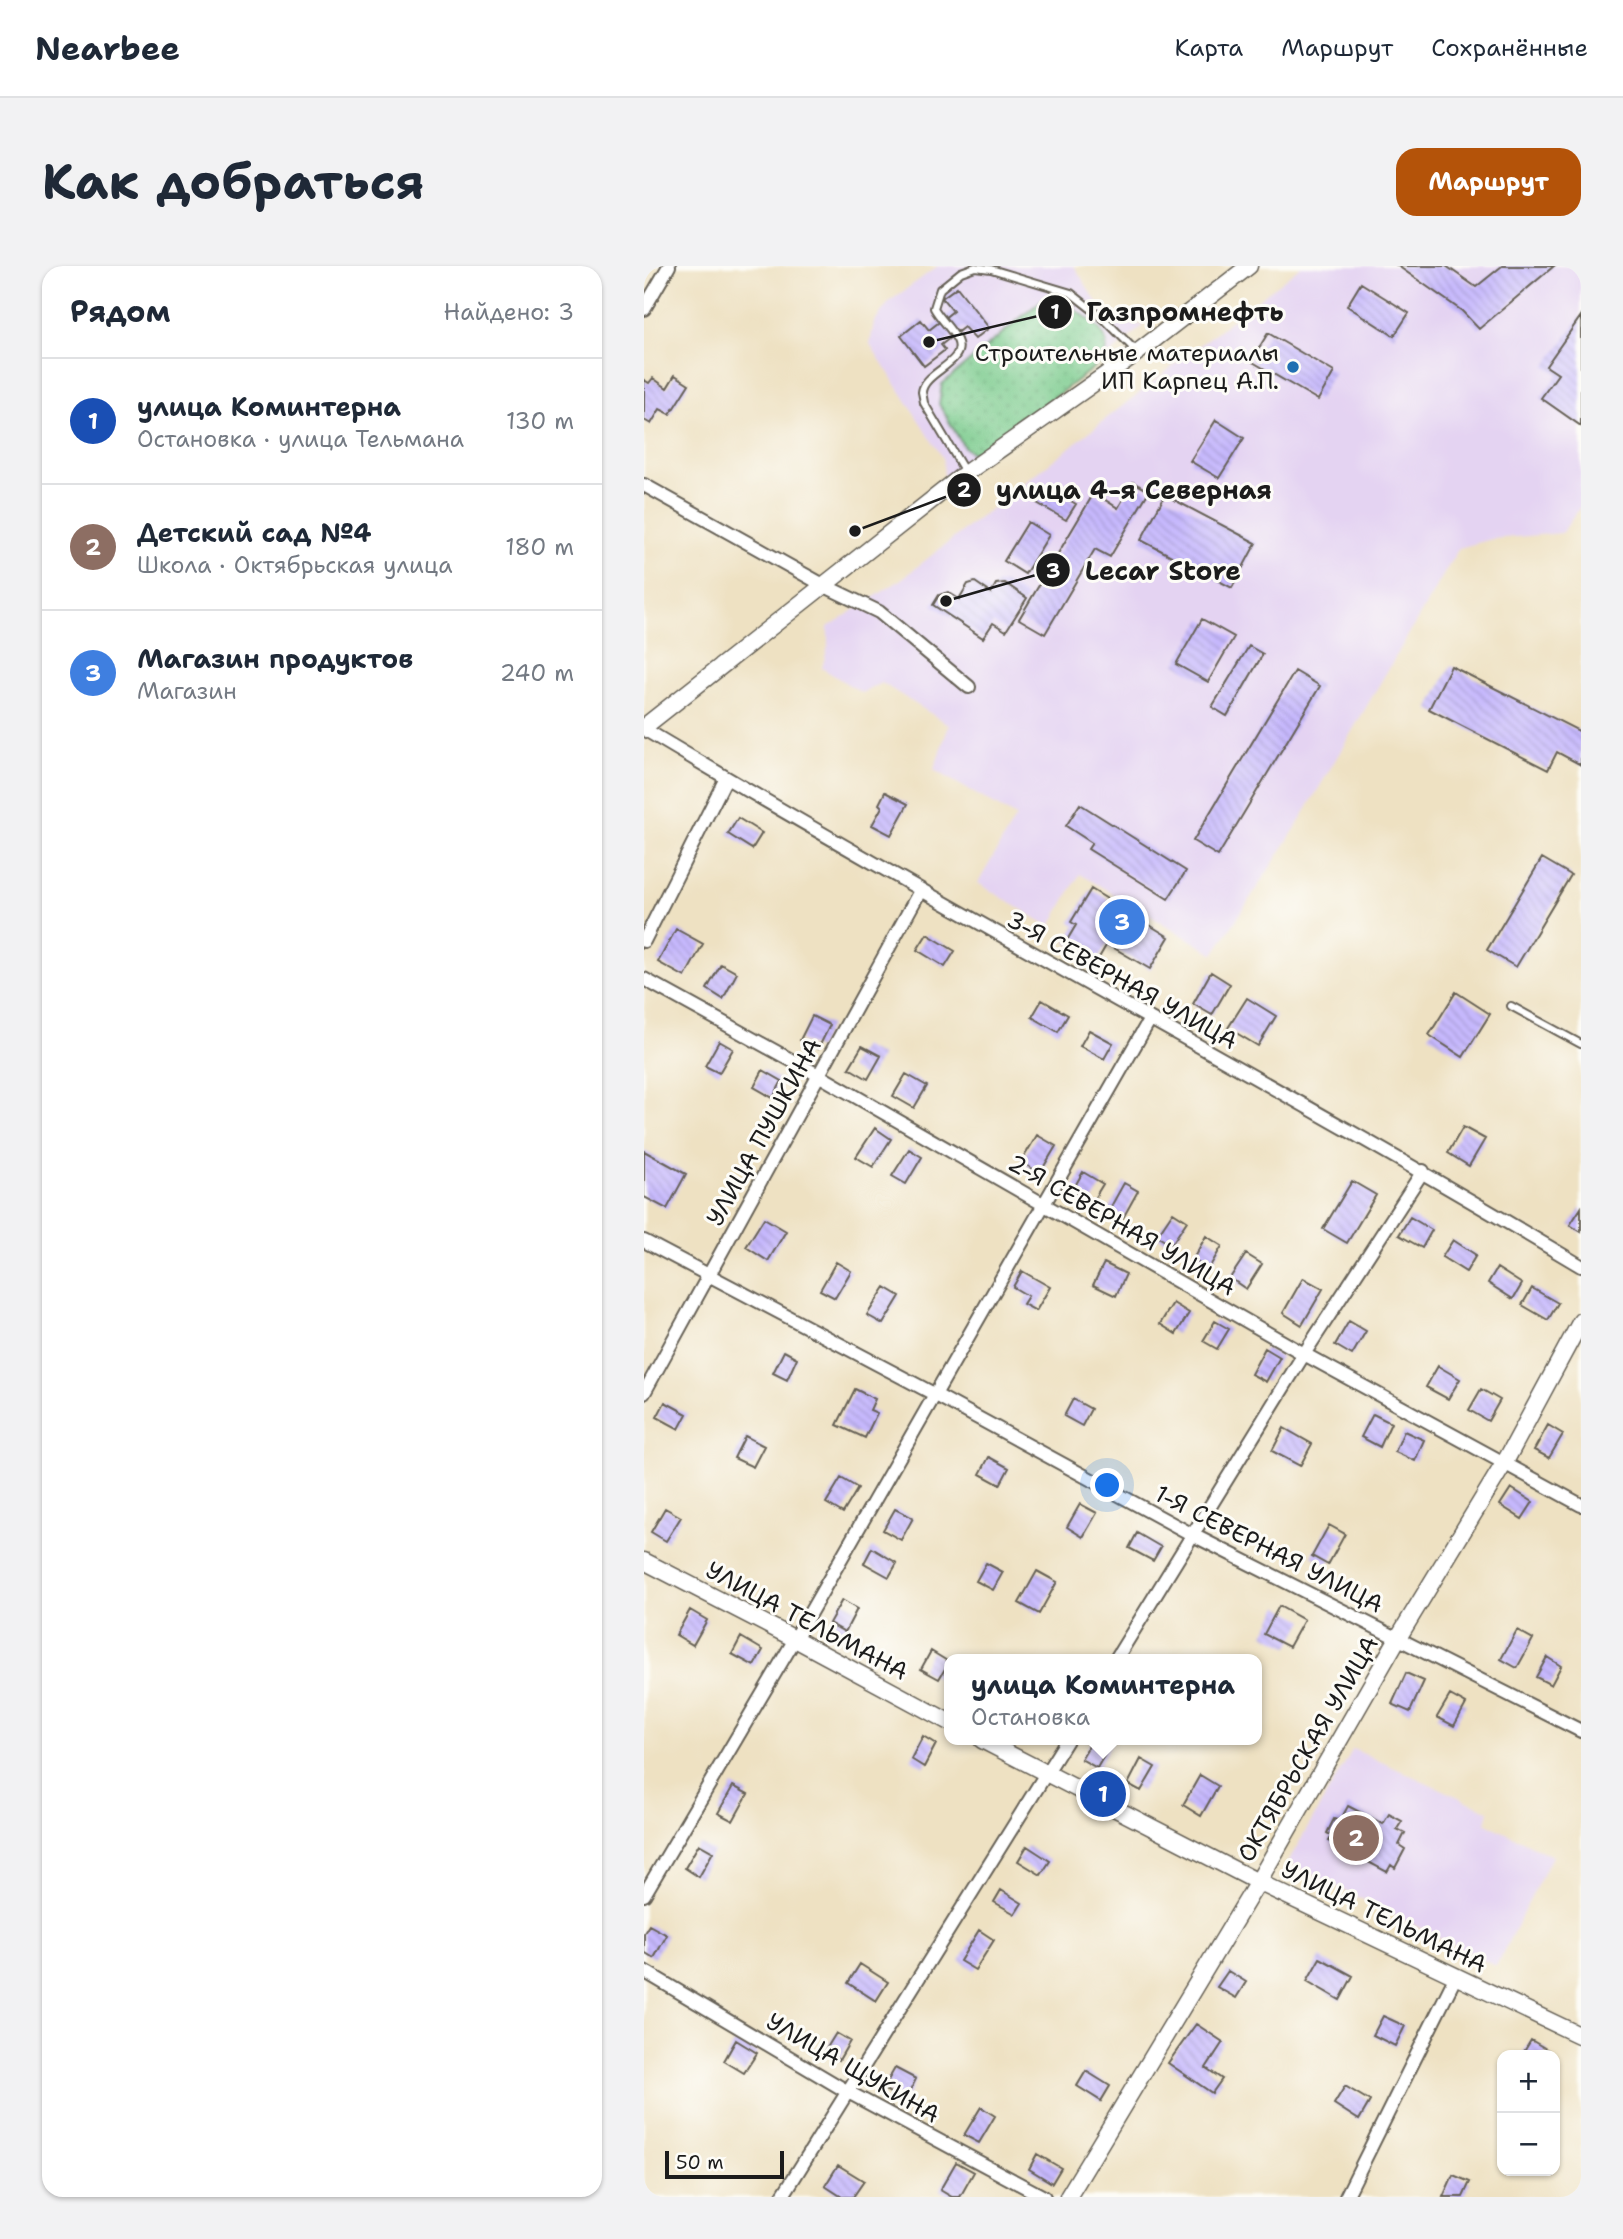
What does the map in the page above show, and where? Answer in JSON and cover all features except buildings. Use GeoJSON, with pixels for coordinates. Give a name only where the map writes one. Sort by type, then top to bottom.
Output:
{"type":"FeatureCollection","features":[{"type":"Feature","properties":{"kind":"street"},"geometry":{"type":"LineString","coordinates":[[644,309],[669,266]]}},
{"type":"Feature","properties":{"kind":"street"},"geometry":{"type":"LineString","coordinates":[[644,728],[966,473],[1138,352],[1249,266]]}},
{"type":"Feature","properties":{"kind":"street"},"geometry":{"type":"LineString","coordinates":[[644,485],[825,586],[879,612],[969,687]]}},
{"type":"Feature","properties":{"kind":"street","name":"3-Я СЕВЕРНАЯ УЛИЦА"},"geometry":{"type":"LineString","coordinates":[[644,728],[920,891],[1423,1171],[1581,1266]]}},
{"type":"Feature","properties":{"kind":"street"},"geometry":{"type":"LineString","coordinates":[[644,941],[726,778]]}},
{"type":"Feature","properties":{"kind":"street","name":"УЛИЦА ПУШКИНА"},"geometry":{"type":"LineString","coordinates":[[644,1393],[920,891]]}},
{"type":"Feature","properties":{"kind":"street","name":"2-Я СЕВЕРНАЯ УЛИЦА"},"geometry":{"type":"LineString","coordinates":[[644,979],[820,1076],[1304,1354],[1581,1505]]}},
{"type":"Feature","properties":{"kind":"street"},"geometry":{"type":"LineString","coordinates":[[644,1895],[795,1639],[1150,1019]]}},
{"type":"Feature","properties":{"kind":"street"},"geometry":{"type":"LineString","coordinates":[[1119,1654],[1304,1354],[1423,1171]]}},
{"type":"Feature","properties":{"kind":"street","name":"1-Я СЕВЕРНАЯ УЛИЦА"},"geometry":{"type":"LineString","coordinates":[[644,1241],[1191,1534],[1581,1731]]}},
{"type":"Feature","properties":{"kind":"street","name":"ОКТЯБРЬСКАЯ УЛИЦА"},"geometry":{"type":"LineString","coordinates":[[1068,2197],[1258,1882],[1398,1638],[1505,1462],[1581,1321]]}},
{"type":"Feature","properties":{"kind":"street","name":"УЛИЦА ТЕЛЬМАНА"},"geometry":{"type":"LineString","coordinates":[[644,1561],[944,1719]]}},
{"type":"Feature","properties":{"kind":"street","name":"УЛИЦА ТЕЛЬМАНА"},"geometry":{"type":"LineString","coordinates":[[991,1745],[1258,1882],[1581,2036]]}},
{"type":"Feature","properties":{"kind":"street"},"geometry":{"type":"LineString","coordinates":[[782,2197],[1064,1745]]}},
{"type":"Feature","properties":{"kind":"street","name":"УЛИЦА ЩУКИНА"},"geometry":{"type":"LineString","coordinates":[[644,1971],[848,2092],[1044,2197]]}},
{"type":"Feature","properties":{"kind":"street"},"geometry":{"type":"LineString","coordinates":[[1346,2197],[1455,1978]]}},
{"type":"Feature","properties":{"kind":"lane"},"geometry":{"type":"LineString","coordinates":[[966,473],[924,403],[922,392],[925,384],[953,359],[958,350],[958,342],[934,308],[940,289],[961,272],[975,267],[990,269],[1071,293],[1104,319],[1138,352]]}},
{"type":"Feature","properties":{"kind":"lane"},"geometry":{"type":"LineString","coordinates":[[1511,1006],[1581,1044]]}},
{"type":"Feature","properties":{"kind":"shaded area"},"geometry":{"type":"Polygon","coordinates":[[[938,266],[1074,266],[1096,301],[1125,324],[1144,325],[1101,362],[944,478],[943,458],[870,344],[874,322],[890,301],[938,266]]]}},
{"type":"Feature","properties":{"kind":"shaded area"},"geometry":{"type":"Polygon","coordinates":[[[1301,266],[1581,266],[1581,506],[1562,533],[1492,539],[1459,548],[1295,829],[1214,954],[1080,874],[1050,927],[978,883],[1016,817],[934,770],[949,725],[882,683],[862,693],[822,668],[828,646],[828,627],[899,581],[1301,266]]]}},
{"type":"Feature","properties":{"kind":"shaded area"},"geometry":{"type":"Polygon","coordinates":[[[1353,1749],[1489,1811],[1486,1823],[1552,1856],[1496,1966],[1288,1862],[1353,1749]]]}},
{"type":"Feature","properties":{"kind":"green space"},"geometry":{"type":"Polygon","coordinates":[[[1048,298],[1073,308],[1103,334],[1106,344],[1101,362],[982,452],[972,453],[964,447],[939,404],[942,384],[1042,300],[1048,298]]]}},
{"type":"Feature","properties":{"kind":"place","name":"Газпромнефть"},"geometry":{"type":"Point","coordinates":[929,342]}},
{"type":"Feature","properties":{"kind":"place","name":"Строительные материалы ИП Карпец А.П."},"geometry":{"type":"Point","coordinates":[1293,367]}},
{"type":"Feature","properties":{"kind":"place","name":"улица 4-я Северная"},"geometry":{"type":"Point","coordinates":[855,531]}},
{"type":"Feature","properties":{"kind":"place","name":"Lecar Store"},"geometry":{"type":"Point","coordinates":[946,601]}},
{"type":"Feature","properties":{"kind":"place","name":"Магазин продуктов"},"geometry":{"type":"Point","coordinates":[1122,922]}},
{"type":"Feature","properties":{"kind":"place","name":"улица Коминтерна"},"geometry":{"type":"Point","coordinates":[1103,1794]}},
{"type":"Feature","properties":{"kind":"place","name":"Детский сад №4"},"geometry":{"type":"Point","coordinates":[1356,1838]}}]}
